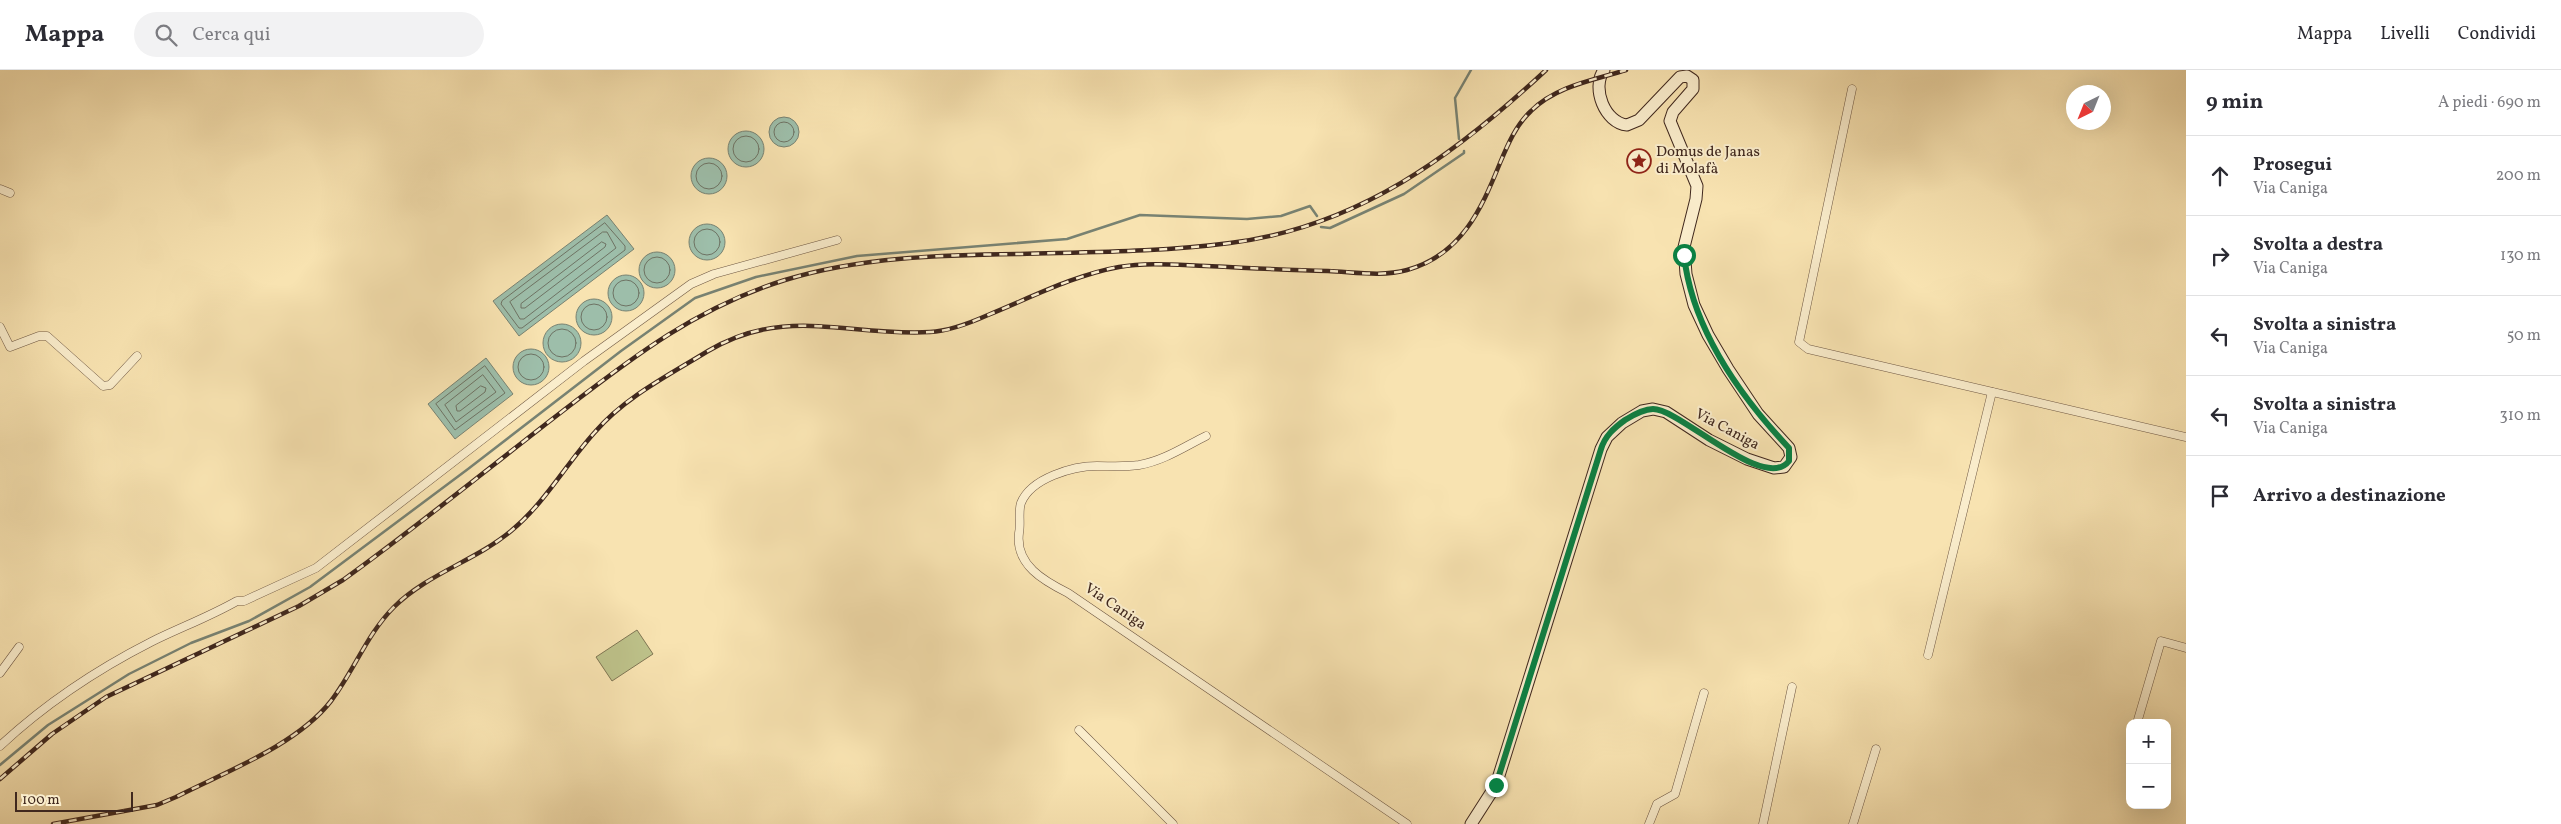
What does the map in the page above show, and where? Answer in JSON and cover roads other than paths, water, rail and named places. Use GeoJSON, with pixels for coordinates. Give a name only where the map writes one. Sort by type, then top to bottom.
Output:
{"type":"FeatureCollection","features":[{"type":"Feature","properties":{"kind":"street","name":"Via Caniga"},"geometry":{"type":"LineString","coordinates":[[1471,824],[1496,785],[1601,449],[1611,432],[1635,414],[1648,409],[1659,410],[1708,440],[1767,467],[1784,467],[1791,457],[1789,448],[1758,414],[1708,335],[1689,290],[1684,248],[1696,200],[1697,186],[1670,121],[1673,112],[1693,89],[1693,80],[1687,76],[1680,77],[1639,120],[1631,124],[1621,125],[1609,117],[1604,106],[1599,83],[1604,70]]}},
{"type":"Feature","properties":{"kind":"street"},"geometry":{"type":"LineString","coordinates":[[1852,89],[1799,342],[1808,348],[2186,437]]}},
{"type":"Feature","properties":{"kind":"street"},"geometry":{"type":"LineString","coordinates":[[0,189],[10,193]]}},
{"type":"Feature","properties":{"kind":"street"},"geometry":{"type":"LineString","coordinates":[[0,746],[40,710],[74,687],[151,642],[237,601],[244,601],[316,568],[584,361],[691,284],[714,274],[837,240]]}},
{"type":"Feature","properties":{"kind":"street"},"geometry":{"type":"LineString","coordinates":[[0,326],[10,347],[39,336],[47,336],[103,386],[110,385],[137,356]]}},
{"type":"Feature","properties":{"kind":"street"},"geometry":{"type":"LineString","coordinates":[[1928,655],[1992,392]]}},
{"type":"Feature","properties":{"kind":"street","name":"Via Caniga"},"geometry":{"type":"LineString","coordinates":[[1206,436],[1167,456],[1141,465],[1086,468],[1052,477],[1036,485],[1020,504],[1019,537],[1024,559],[1036,575],[1047,583],[1074,597],[1407,824]]}},
{"type":"Feature","properties":{"kind":"street"},"geometry":{"type":"LineString","coordinates":[[2138,719],[2161,641],[2186,648]]}},
{"type":"Feature","properties":{"kind":"street"},"geometry":{"type":"LineString","coordinates":[[0,673],[19,648]]}},
{"type":"Feature","properties":{"kind":"street"},"geometry":{"type":"LineString","coordinates":[[1763,824],[1792,687]]}},
{"type":"Feature","properties":{"kind":"street"},"geometry":{"type":"LineString","coordinates":[[1649,824],[1657,804],[1675,794],[1704,693]]}},
{"type":"Feature","properties":{"kind":"street"},"geometry":{"type":"LineString","coordinates":[[1079,730],[1173,824]]}},
{"type":"Feature","properties":{"kind":"street"},"geometry":{"type":"LineString","coordinates":[[1853,824],[1876,749]]}},
{"type":"Feature","properties":{"kind":"water"},"geometry":{"type":"Polygon","coordinates":[[[784,117],[795,121],[799,132],[795,143],[784,147],[773,143],[769,132],[773,121],[784,117]]]}},
{"type":"Feature","properties":{"kind":"water"},"geometry":{"type":"Polygon","coordinates":[[[746,131],[758,137],[764,149],[758,161],[746,167],[734,161],[728,149],[734,137],[746,131]]]}},
{"type":"Feature","properties":{"kind":"water"},"geometry":{"type":"Polygon","coordinates":[[[709,158],[722,163],[727,176],[722,189],[709,194],[696,189],[691,176],[696,163],[709,158]]]}},
{"type":"Feature","properties":{"kind":"water"},"geometry":{"type":"Polygon","coordinates":[[[607,215],[634,249],[519,336],[493,301],[607,215]]]}},
{"type":"Feature","properties":{"kind":"water"},"geometry":{"type":"Polygon","coordinates":[[[707,224],[719,230],[725,242],[719,254],[707,260],[695,254],[689,242],[695,230],[707,224]]]}},
{"type":"Feature","properties":{"kind":"water"},"geometry":{"type":"Polygon","coordinates":[[[657,252],[664,253],[670,257],[674,263],[674,277],[670,283],[664,287],[657,288],[650,287],[644,283],[640,277],[639,270],[640,263],[644,257],[650,253],[657,252]]]}},
{"type":"Feature","properties":{"kind":"water"},"geometry":{"type":"Polygon","coordinates":[[[626,275],[633,276],[639,280],[643,286],[643,300],[639,306],[633,310],[626,311],[619,310],[613,306],[609,300],[608,293],[609,286],[613,280],[619,276],[626,275]]]}},
{"type":"Feature","properties":{"kind":"water"},"geometry":{"type":"Polygon","coordinates":[[[594,299],[601,300],[607,304],[611,310],[611,324],[607,330],[601,334],[594,335],[587,334],[581,330],[577,324],[576,317],[577,310],[581,304],[587,300],[594,299]]]}},
{"type":"Feature","properties":{"kind":"water"},"geometry":{"type":"Polygon","coordinates":[[[562,324],[575,330],[581,343],[575,356],[562,362],[549,356],[543,343],[549,330],[562,324]]]}},
{"type":"Feature","properties":{"kind":"water"},"geometry":{"type":"Polygon","coordinates":[[[531,349],[538,350],[544,354],[548,360],[548,374],[544,380],[538,384],[531,385],[524,384],[518,380],[514,374],[513,367],[514,360],[518,354],[524,350],[531,349]]]}},
{"type":"Feature","properties":{"kind":"water"},"geometry":{"type":"Polygon","coordinates":[[[486,358],[513,394],[455,439],[428,404],[486,358]]]}},
{"type":"Feature","properties":{"kind":"waterway"},"geometry":{"type":"LineString","coordinates":[[1459,139],[1455,98],[1471,70]]}},
{"type":"Feature","properties":{"kind":"waterway"},"geometry":{"type":"LineString","coordinates":[[1321,227],[1330,228],[1404,194],[1464,153],[1464,151]]}},
{"type":"Feature","properties":{"kind":"waterway"},"geometry":{"type":"LineString","coordinates":[[0,765],[48,725],[129,674],[191,643],[249,621],[310,587],[468,469],[621,351],[695,298],[756,277],[857,256],[1067,239],[1140,215],[1247,219],[1281,216],[1310,206],[1317,216]]}},
{"type":"Feature","properties":{"kind":"railway"},"geometry":{"type":"LineString","coordinates":[[0,779],[52,734],[106,697],[299,606],[343,580],[642,352],[695,319],[724,304],[785,280],[813,272],[871,262],[960,255],[1152,250],[1230,243],[1277,234],[1321,221],[1362,204],[1402,182],[1440,158],[1476,131],[1546,70]]}},
{"type":"Feature","properties":{"kind":"railway"},"geometry":{"type":"LineString","coordinates":[[53,824],[157,805],[238,767],[280,744],[299,731],[317,717],[331,701],[376,629],[394,607],[407,595],[436,576],[497,542],[511,531],[545,496],[595,432],[607,419],[634,397],[708,351],[737,337],[764,329],[791,326],[900,332],[945,330],[974,321],[1085,275],[1130,265],[1151,264],[1368,273],[1388,273],[1407,270],[1426,263],[1442,254],[1467,228],[1485,197],[1513,135],[1531,111],[1552,95],[1576,85],[1626,70]]}},
{"type":"Feature","properties":{"kind":"place","name":"Domus de Janas di Molafà"},"geometry":{"type":"Point","coordinates":[1639,161]}}]}
